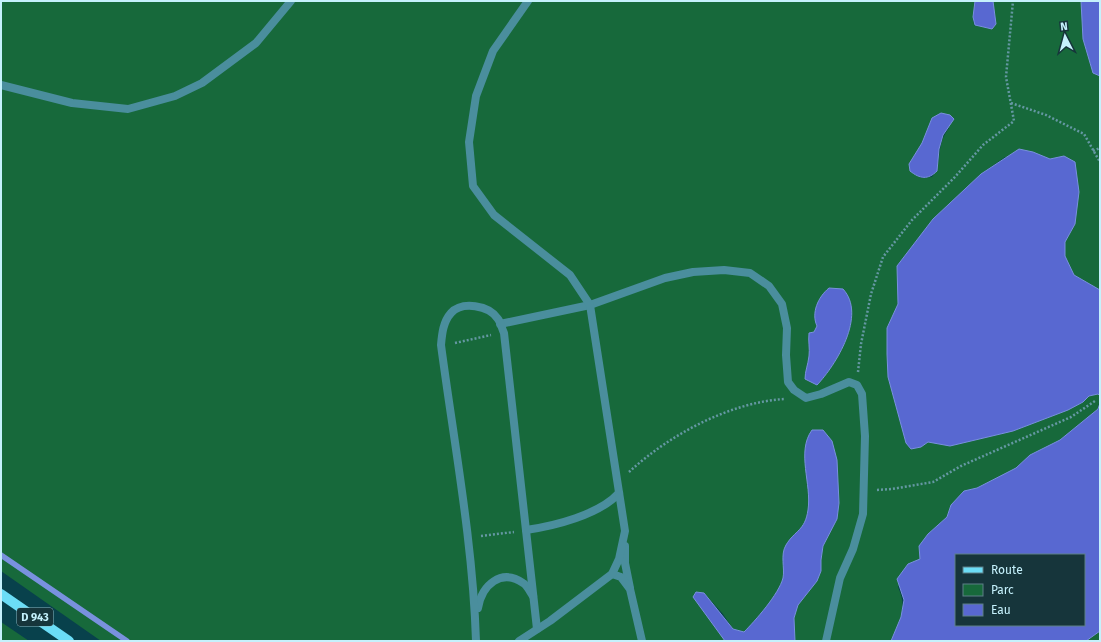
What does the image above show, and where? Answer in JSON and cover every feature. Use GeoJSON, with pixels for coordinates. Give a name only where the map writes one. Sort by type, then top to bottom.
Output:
{"type":"FeatureCollection","features":[{"type":"Feature","properties":{"kind":"main road","name":"D 943"},"geometry":{"type":"LineString","coordinates":[[1,594],[69,641]]}},
{"type":"Feature","properties":{"kind":"street"},"geometry":{"type":"LineString","coordinates":[[1,85],[72,103],[128,108],[175,96],[202,83],[256,43],[291,1]]}},
{"type":"Feature","properties":{"kind":"street"},"geometry":{"type":"LineString","coordinates":[[528,1],[492,51],[476,96],[469,142],[473,186],[494,215],[570,275],[590,305],[625,531],[625,563],[642,641]]}},
{"type":"Feature","properties":{"kind":"street"},"geometry":{"type":"LineString","coordinates":[[500,324],[590,305],[665,278],[693,272],[724,270],[750,273],[768,286],[782,304],[787,328],[786,355],[788,382],[794,390],[806,398],[821,394],[849,382],[857,385],[862,394],[865,436],[864,514],[853,549],[840,578],[826,641]]}},
{"type":"Feature","properties":{"kind":"street"},"geometry":{"type":"LineString","coordinates":[[476,641],[476,619],[467,538],[441,345],[443,328],[451,313],[468,305],[483,308],[498,318],[504,333],[537,629]]}},
{"type":"Feature","properties":{"kind":"street"},"geometry":{"type":"LineString","coordinates":[[526,530],[551,526],[578,516],[608,504],[619,493]]}},
{"type":"Feature","properties":{"kind":"street"},"geometry":{"type":"LineString","coordinates":[[519,641],[612,574],[619,559],[625,531]]}},
{"type":"Feature","properties":{"kind":"street"},"geometry":{"type":"LineString","coordinates":[[612,574],[621,577],[630,589]]}},
{"type":"Feature","properties":{"kind":"street"},"geometry":{"type":"LineString","coordinates":[[476,619],[479,599],[485,586],[496,579],[512,578],[524,583],[533,596]]}},
{"type":"Feature","properties":{"kind":"path"},"geometry":{"type":"LineString","coordinates":[[857,385],[861,344],[871,294],[883,257],[912,220],[954,178],[982,145],[1014,121],[1006,77],[1013,1]]}},
{"type":"Feature","properties":{"kind":"path"},"geometry":{"type":"LineString","coordinates":[[1010,103],[1046,115],[1084,134],[1100,162]]}},
{"type":"Feature","properties":{"kind":"path"},"geometry":{"type":"LineString","coordinates":[[1094,151],[1100,148]]}},
{"type":"Feature","properties":{"kind":"path"},"geometry":{"type":"LineString","coordinates":[[441,345],[504,333]]}},
{"type":"Feature","properties":{"kind":"path"},"geometry":{"type":"LineString","coordinates":[[617,483],[643,459],[674,437],[703,421],[769,400],[806,398]]}},
{"type":"Feature","properties":{"kind":"path"},"geometry":{"type":"LineString","coordinates":[[865,490],[892,489],[933,482],[961,466],[1071,417],[1095,401]]}},
{"type":"Feature","properties":{"kind":"path"},"geometry":{"type":"LineString","coordinates":[[467,538],[526,530]]}},
{"type":"Feature","properties":{"kind":"green space"},"geometry":{"type":"Polygon","coordinates":[[[1,1],[975,1],[973,17],[974,25],[992,29],[993,1],[1081,1],[1083,39],[1093,73],[1100,76],[1100,290],[1074,275],[1065,256],[1065,242],[1075,224],[1064,156],[1050,159],[1044,157],[1005,157],[981,174],[933,219],[897,266],[898,304],[887,328],[887,354],[888,377],[906,443],[911,449],[921,447],[928,442],[950,446],[1013,431],[1083,402],[1088,396],[1098,394],[1100,396],[1098,409],[1060,440],[1030,455],[1016,468],[977,488],[964,491],[951,505],[947,517],[928,534],[920,559],[898,587],[903,608],[900,620],[891,641],[795,641],[794,618],[798,605],[817,581],[821,571],[823,546],[837,519],[839,503],[838,482],[804,452],[809,487],[808,515],[804,526],[789,541],[785,548],[783,559],[783,578],[773,599],[744,632],[733,629],[723,614],[704,593],[725,641],[101,641],[1,571],[1,1]],[[932,118],[922,143],[909,164],[921,178],[932,177],[935,172],[942,141],[949,128],[932,118]]]}},
{"type":"Feature","properties":{"kind":"green space"},"geometry":{"type":"Polygon","coordinates":[[[1,622],[29,641],[1,641],[1,622]]]}},
{"type":"Feature","properties":{"kind":"green space"},"geometry":{"type":"Polygon","coordinates":[[[1100,631],[1100,641],[1086,641],[1088,640],[1100,631]]]}},
{"type":"Feature","properties":{"kind":"water"},"geometry":{"type":"Polygon","coordinates":[[[975,1],[993,1],[996,24],[992,29],[975,25],[973,17],[975,1]]]}},
{"type":"Feature","properties":{"kind":"water"},"geometry":{"type":"Polygon","coordinates":[[[1081,1],[1100,1],[1100,76],[1093,73],[1083,39],[1081,1]]]}},
{"type":"Feature","properties":{"kind":"water"},"geometry":{"type":"Polygon","coordinates":[[[941,113],[950,115],[954,119],[943,135],[939,149],[937,171],[927,177],[917,176],[910,171],[909,164],[922,143],[932,118],[941,113]]]}},
{"type":"Feature","properties":{"kind":"water"},"geometry":{"type":"Polygon","coordinates":[[[1019,149],[1033,152],[1050,159],[1064,156],[1075,162],[1079,192],[1075,224],[1065,242],[1065,256],[1074,275],[1100,290],[1100,396],[1098,394],[1089,396],[1083,402],[1068,410],[1013,431],[950,446],[928,442],[921,447],[911,449],[906,443],[888,377],[887,328],[898,304],[897,266],[933,219],[981,174],[1019,149]]]}},
{"type":"Feature","properties":{"kind":"water"},"geometry":{"type":"Polygon","coordinates":[[[829,288],[843,289],[850,300],[852,312],[850,326],[840,353],[825,376],[817,385],[805,379],[809,359],[809,333],[814,332],[817,326],[815,321],[815,311],[822,296],[829,288]]]}},
{"type":"Feature","properties":{"kind":"water"},"geometry":{"type":"Polygon","coordinates":[[[1100,403],[1100,631],[1086,641],[891,641],[901,617],[904,600],[897,579],[908,564],[920,559],[919,546],[928,534],[947,517],[951,505],[964,491],[977,488],[1016,468],[1030,455],[1060,440],[1098,409],[1100,403]]]}},
{"type":"Feature","properties":{"kind":"water"},"geometry":{"type":"Polygon","coordinates":[[[812,430],[823,430],[832,441],[837,460],[839,503],[837,519],[823,546],[821,571],[817,581],[798,605],[794,618],[795,641],[725,641],[693,597],[696,592],[704,593],[733,629],[744,632],[777,592],[783,578],[784,549],[789,540],[805,522],[807,517],[809,500],[805,448],[807,439],[812,430]]]}},
{"type":"Feature","properties":{"kind":"waterway"},"geometry":{"type":"LineString","coordinates":[[1,555],[127,641]]}}]}
